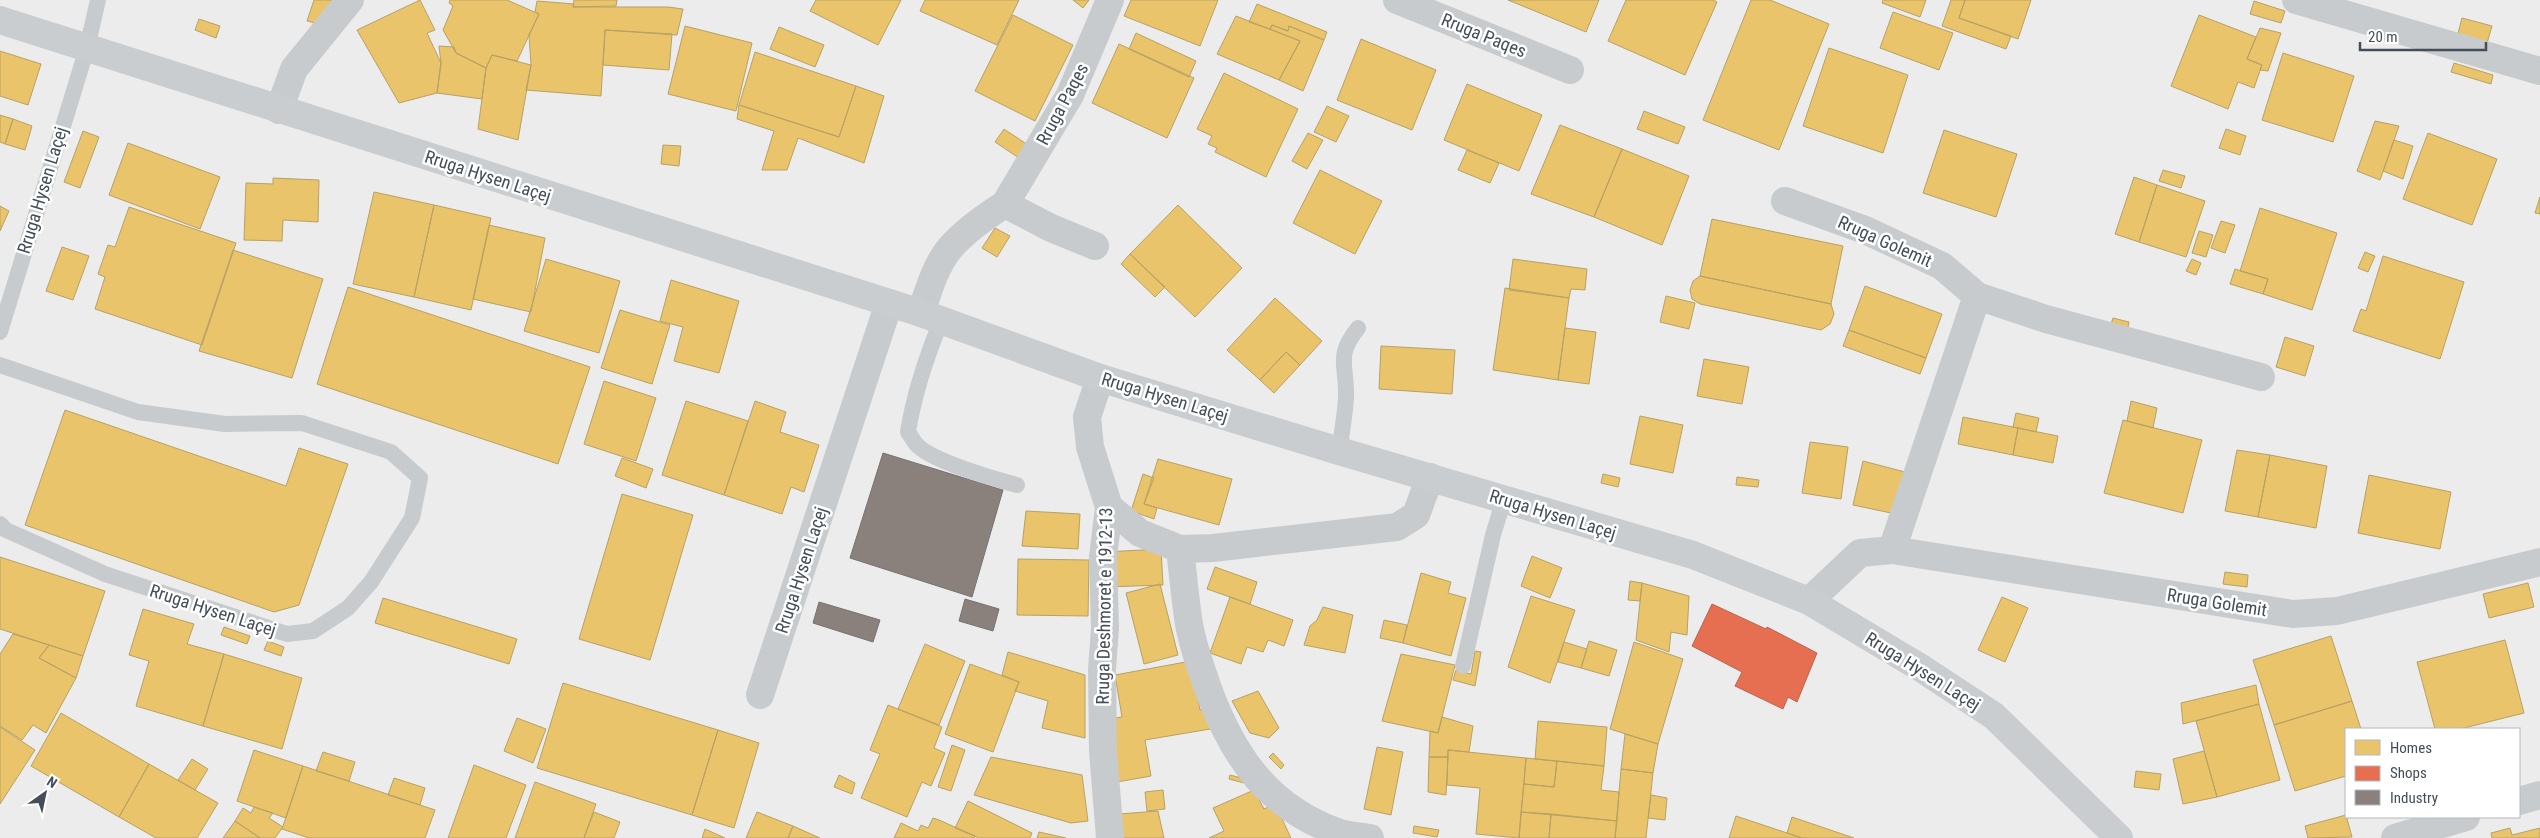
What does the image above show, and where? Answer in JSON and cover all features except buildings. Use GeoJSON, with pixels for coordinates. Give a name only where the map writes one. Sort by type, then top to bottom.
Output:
{"type":"FeatureCollection","features":[{"type":"Feature","properties":{"kind":"main road","name":"Rruga Hysen Laçej"},"geometry":{"type":"LineString","coordinates":[[0,20],[889,303],[1100,378],[1339,451],[1693,555],[1809,601],[1912,663],[1994,716],[2120,838]]}},
{"type":"Feature","properties":{"kind":"street"},"geometry":{"type":"LineString","coordinates":[[279,110],[294,70],[350,0]]}},
{"type":"Feature","properties":{"kind":"street","name":"Rruga Paqes"},"geometry":{"type":"LineString","coordinates":[[1005,204],[1070,95],[1110,0]]}},
{"type":"Feature","properties":{"kind":"street","name":"Rruga Paqes"},"geometry":{"type":"LineString","coordinates":[[1397,0],[1570,70]]}},
{"type":"Feature","properties":{"kind":"street"},"geometry":{"type":"LineString","coordinates":[[2296,0],[2540,71]]}},
{"type":"Feature","properties":{"kind":"street","name":"Rruga Golemit"},"geometry":{"type":"LineString","coordinates":[[1784,201],[1865,230],[1942,266],[1977,296],[2046,319],[2261,377]]}},
{"type":"Feature","properties":{"kind":"street"},"geometry":{"type":"LineString","coordinates":[[931,317],[933,280],[949,249],[987,215],[1005,204],[1051,228],[1095,246]]}},
{"type":"Feature","properties":{"kind":"street"},"geometry":{"type":"LineString","coordinates":[[1892,550],[1977,296]]}},
{"type":"Feature","properties":{"kind":"street","name":"Rruga Hysen Laçej"},"geometry":{"type":"LineString","coordinates":[[760,695],[889,303]]}},
{"type":"Feature","properties":{"kind":"street","name":"Rruga Deshmoret e 1912-13"},"geometry":{"type":"LineString","coordinates":[[1100,378],[1087,417],[1090,447],[1110,507],[1104,557],[1105,628],[1102,669],[1102,750],[1110,838]]}},
{"type":"Feature","properties":{"kind":"street"},"geometry":{"type":"LineString","coordinates":[[1110,507],[1140,533],[1180,549],[1213,548],[1397,527],[1416,516],[1430,477]]}},
{"type":"Feature","properties":{"kind":"street"},"geometry":{"type":"LineString","coordinates":[[1180,549],[1189,626],[1201,670],[1220,719],[1237,753],[1260,784],[1297,814],[1338,833],[1370,838]]}},
{"type":"Feature","properties":{"kind":"street","name":"Rruga Golemit"},"geometry":{"type":"LineString","coordinates":[[1809,601],[1860,554],[1892,550],[2293,614],[2336,611],[2540,562]]}},
{"type":"Feature","properties":{"kind":"street"},"geometry":{"type":"LineString","coordinates":[[2520,801],[2540,795]]}},
{"type":"Feature","properties":{"kind":"street"},"geometry":{"type":"LineString","coordinates":[[2395,838],[2463,818]]}},
{"type":"Feature","properties":{"kind":"lane","name":"Rruga Hysen Laçej"},"geometry":{"type":"LineString","coordinates":[[0,332],[86,48],[98,0]]}},
{"type":"Feature","properties":{"kind":"lane"},"geometry":{"type":"LineString","coordinates":[[931,317],[925,360],[912,401],[908,432],[918,446],[937,456],[988,477],[1017,485]]}},
{"type":"Feature","properties":{"kind":"lane"},"geometry":{"type":"LineString","coordinates":[[1339,451],[1346,395],[1343,358],[1346,342],[1358,328]]}},
{"type":"Feature","properties":{"kind":"lane","name":"Rruga Hysen Laçej"},"geometry":{"type":"LineString","coordinates":[[0,365],[138,412],[226,424],[302,422],[392,452],[420,478],[412,518],[370,582],[348,608],[313,631],[287,634],[105,574],[6,530],[0,524]]}},
{"type":"Feature","properties":{"kind":"lane"},"geometry":{"type":"LineString","coordinates":[[1463,666],[1493,536],[1504,499]]}}]}
